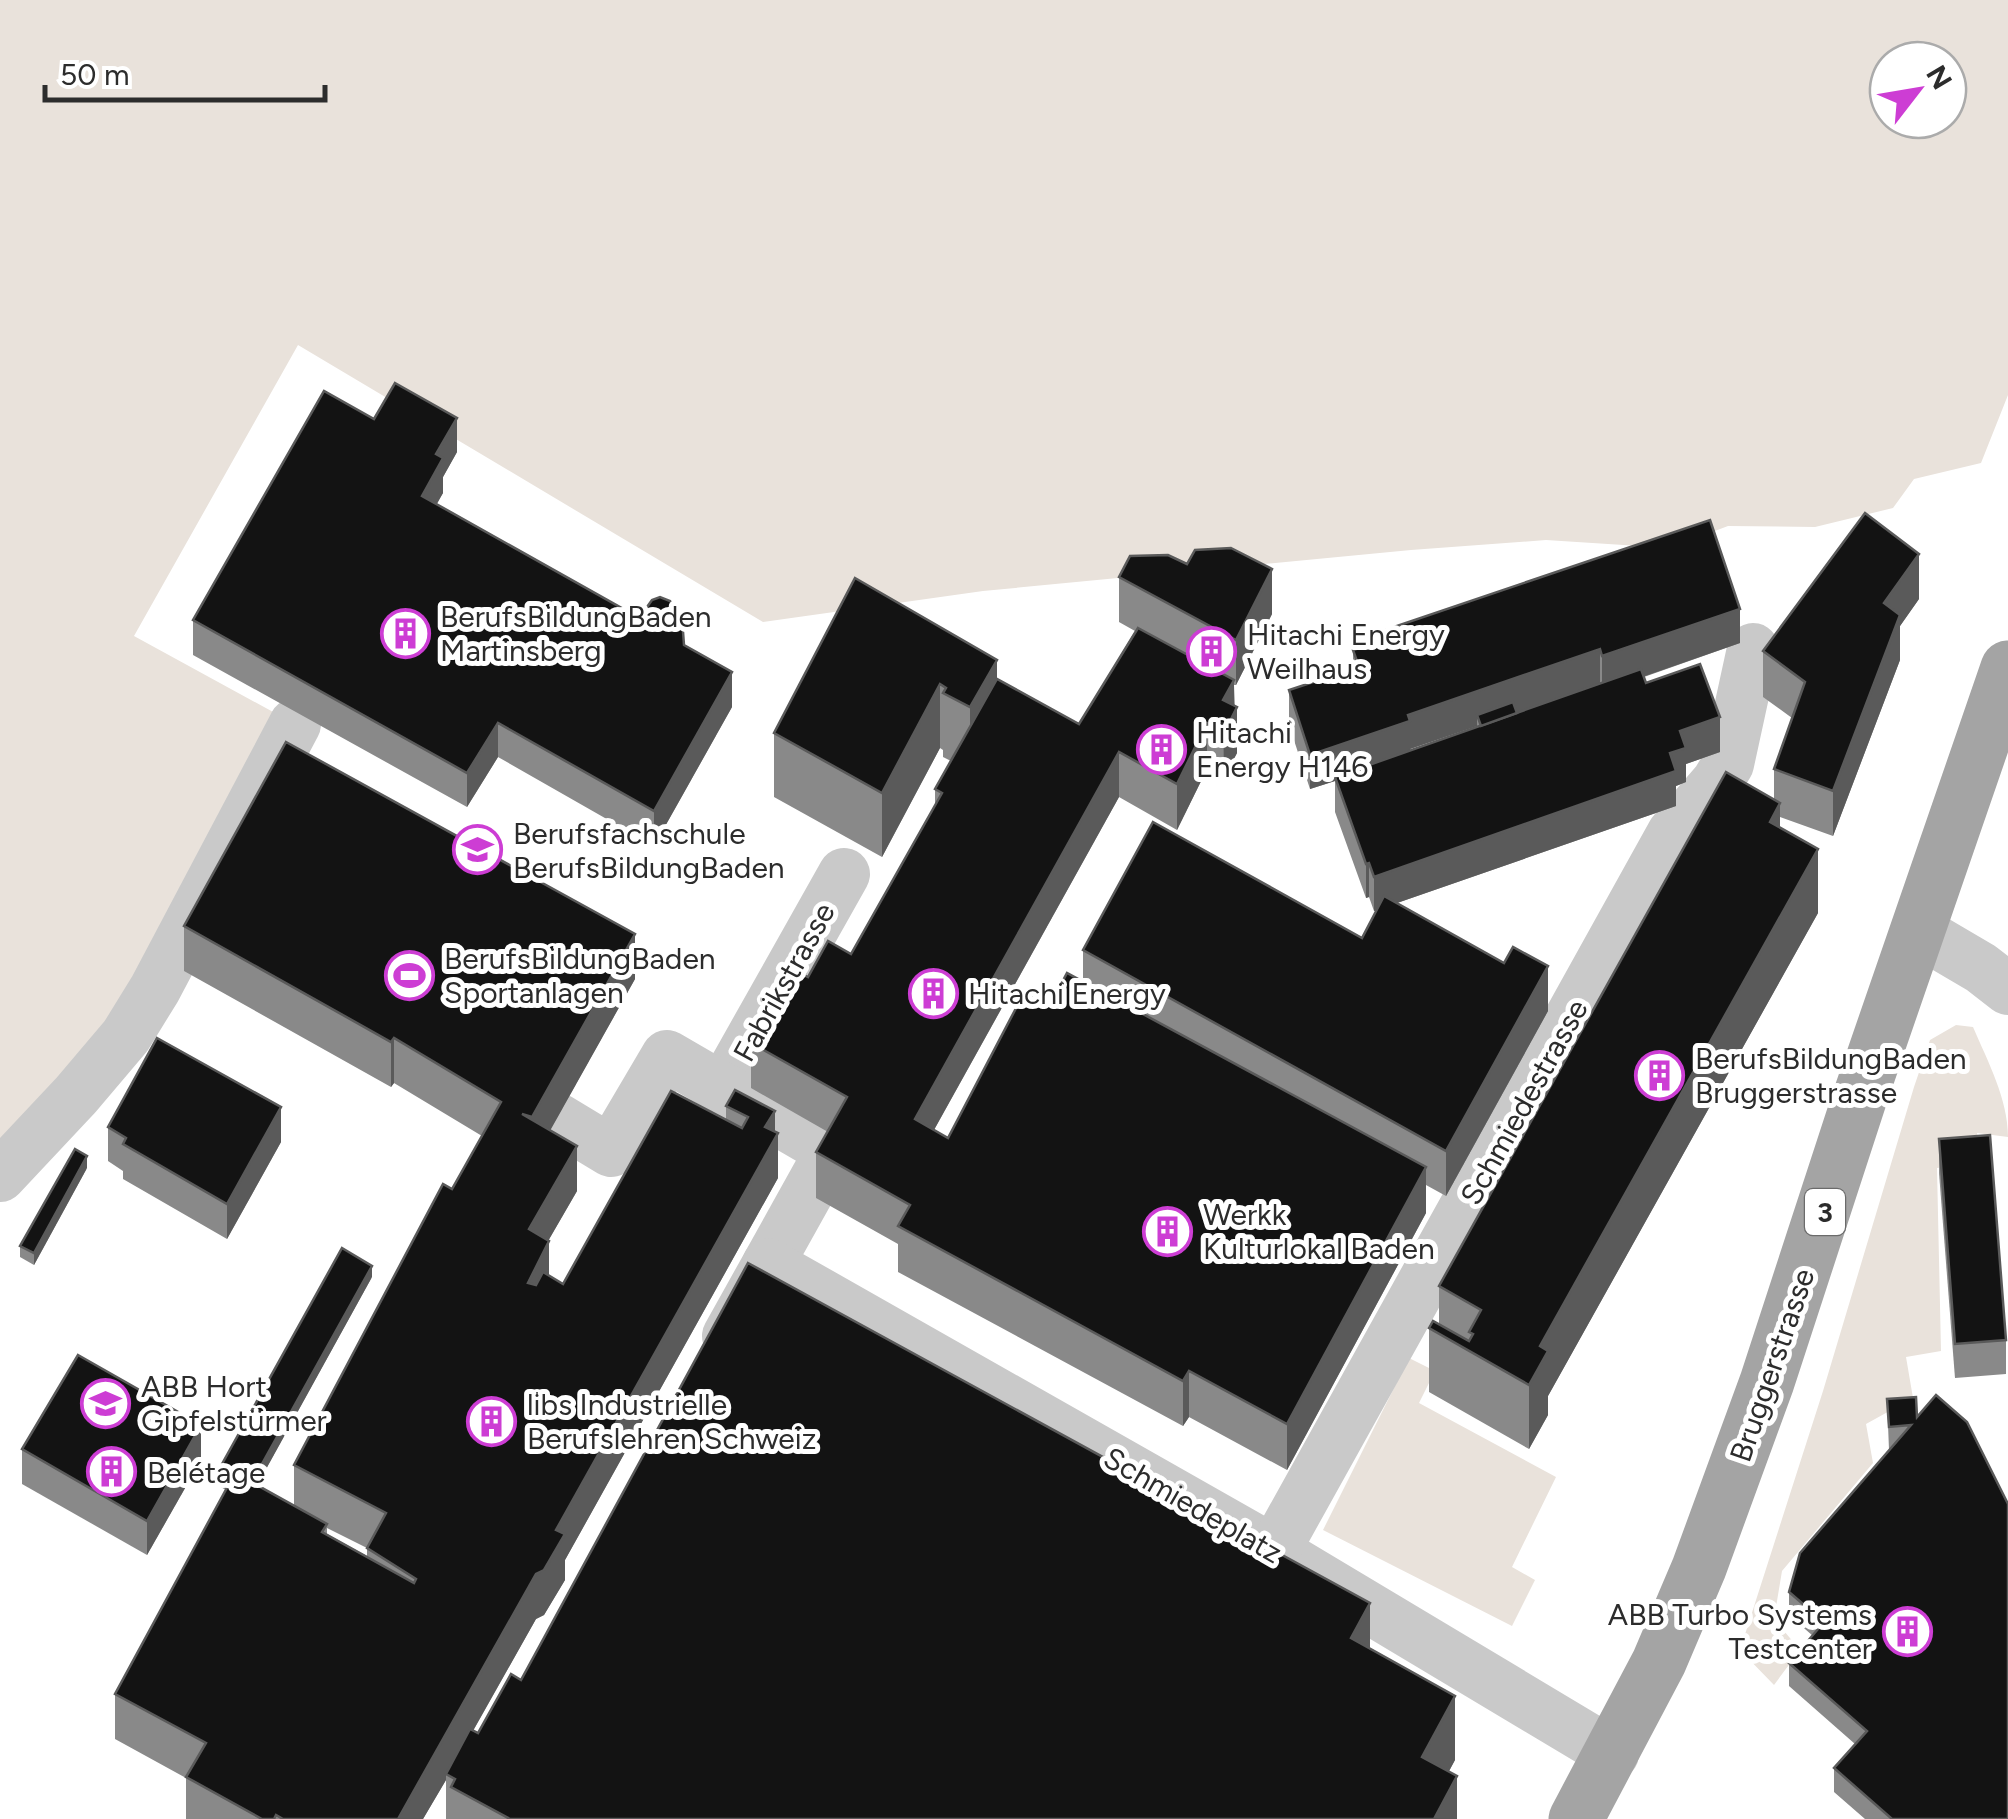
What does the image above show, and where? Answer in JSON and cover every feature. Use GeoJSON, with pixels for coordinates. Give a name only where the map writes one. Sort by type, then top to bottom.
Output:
{"type":"FeatureCollection","features":[{"type":"Feature","properties":{"kind":"main road","name":"Bruggerstrasse"},"geometry":{"type":"LineString","coordinates":[[1576,1819],[1659,1662],[1738,1462],[2008,668]]}},
{"type":"Feature","properties":{"kind":"street","name":"Schmiedestrasse"},"geometry":{"type":"LineString","coordinates":[[1274,1551],[1674,833],[1724,773],[1754,649]]}},
{"type":"Feature","properties":{"kind":"street"},"geometry":{"type":"LineString","coordinates":[[0,1176],[126,1036],[155,989],[295,724]]}},
{"type":"Feature","properties":{"kind":"street","name":"Fabrikstrasse"},"geometry":{"type":"LineString","coordinates":[[723,1089],[844,874]]}},
{"type":"Feature","properties":{"kind":"street"},"geometry":{"type":"LineString","coordinates":[[1918,932],[1982,968],[2008,989]]}},
{"type":"Feature","properties":{"kind":"street","name":"Fabrikstrasse"},"geometry":{"type":"LineString","coordinates":[[558,1119],[612,1151],[667,1056],[830,1151],[701,1386]]}},
{"type":"Feature","properties":{"kind":"street","name":"Schmiedeplatz"},"geometry":{"type":"LineString","coordinates":[[768,1264],[1274,1551],[1613,1754]]}},
{"type":"Feature","properties":{"kind":"shaded area"},"geometry":{"type":"Polygon","coordinates":[[[0,0],[2008,0],[2008,395],[1981,463],[1914,479],[1893,508],[1815,527],[1728,526],[1670,548],[1546,540],[1411,550],[983,591],[763,622],[298,345],[134,636],[295,724],[155,989],[0,1176],[0,0]]]}},
{"type":"Feature","properties":{"kind":"shaded area"},"geometry":{"type":"Polygon","coordinates":[[[1956,1025],[1973,1027],[2001,1095],[2008,1137],[1977,1133],[1982,1163],[1937,1168],[1941,1351],[1906,1357],[1913,1398],[1866,1424],[1873,1463],[1782,1571],[1774,1619],[1800,1650],[1774,1685],[1740,1650],[1930,1040],[1956,1025]]]}},
{"type":"Feature","properties":{"kind":"shaded area"},"geometry":{"type":"Polygon","coordinates":[[[1409,1358],[1435,1371],[1419,1403],[1556,1477],[1512,1567],[1535,1580],[1512,1626],[1323,1530],[1409,1358]]]}},
{"type":"Feature","properties":{"kind":"building","name":"BerufsBildungBaden Martinsberg"},"geometry":{"type":"Polygon","coordinates":[[[395,383],[457,418],[436,454],[443,458],[422,496],[645,621],[652,600],[660,597],[670,601],[682,618],[684,645],[732,672],[654,811],[498,723],[467,773],[193,620],[324,391],[374,419],[395,383]]]}},
{"type":"Feature","properties":{"kind":"building"},"geometry":{"type":"Polygon","coordinates":[[[1865,513],[1919,554],[1884,603],[1900,615],[1833,791],[1774,769],[1805,682],[1763,651],[1865,513]]]}},
{"type":"Feature","properties":{"kind":"building"},"geometry":{"type":"Polygon","coordinates":[[[1710,520],[1740,609],[1602,656],[1600,649],[1408,715],[1410,721],[1310,755],[1289,690],[1359,667],[1353,650],[1379,642],[1376,633],[1710,520]]]}},
{"type":"Feature","properties":{"kind":"building"},"geometry":{"type":"Polygon","coordinates":[[[1231,548],[1272,569],[1236,640],[1119,577],[1130,556],[1168,555],[1187,564],[1195,550],[1231,548]]]}},
{"type":"Feature","properties":{"kind":"building"},"geometry":{"type":"Polygon","coordinates":[[[855,578],[997,660],[970,707],[943,693],[946,688],[940,684],[882,793],[774,733],[855,578]]]}},
{"type":"Feature","properties":{"kind":"building"},"geometry":{"type":"Polygon","coordinates":[[[1138,628],[1234,680],[1223,700],[1237,707],[1224,733],[1207,723],[1177,784],[1119,752],[915,1119],[948,1138],[1025,991],[1050,1005],[1067,973],[1426,1167],[1287,1424],[1189,1371],[1183,1381],[898,1226],[910,1205],[816,1152],[847,1097],[751,1043],[792,969],[808,977],[828,941],[851,954],[942,793],[935,789],[997,679],[1079,724],[1138,628]]]}},
{"type":"Feature","properties":{"kind":"building"},"geometry":{"type":"Polygon","coordinates":[[[1700,664],[1720,717],[1680,731],[1686,748],[1670,753],[1676,771],[1374,877],[1335,777],[1641,669],[1646,683],[1700,664]]]}},
{"type":"Feature","properties":{"kind":"building"},"geometry":{"type":"Polygon","coordinates":[[[1513,702],[1517,713],[1481,726],[1477,715],[1513,702]]]}},
{"type":"Feature","properties":{"kind":"building"},"geometry":{"type":"Polygon","coordinates":[[[286,742],[635,934],[532,1117],[522,1114],[577,1146],[529,1229],[549,1241],[528,1283],[536,1285],[543,1272],[563,1284],[671,1091],[742,1128],[748,1117],[726,1106],[735,1090],[775,1111],[765,1127],[778,1133],[556,1530],[565,1534],[544,1570],[536,1574],[398,1819],[283,1819],[276,1815],[274,1819],[262,1819],[186,1777],[206,1743],[115,1694],[235,1473],[327,1524],[322,1532],[414,1583],[416,1579],[367,1548],[386,1513],[294,1465],[443,1184],[452,1189],[501,1102],[394,1038],[391,1042],[184,926],[286,742]]]}},
{"type":"Feature","properties":{"kind":"building","name":"BerufsBildungBaden Bruggerstrasse"},"geometry":{"type":"Polygon","coordinates":[[[1726,772],[1780,803],[1770,822],[1818,849],[1540,1346],[1548,1351],[1529,1385],[1429,1328],[1433,1321],[1469,1341],[1473,1334],[1469,1332],[1481,1310],[1439,1286],[1726,772]]]}},
{"type":"Feature","properties":{"kind":"building"},"geometry":{"type":"Polygon","coordinates":[[[1153,822],[1362,938],[1384,896],[1504,963],[1513,947],[1548,966],[1446,1151],[1083,950],[1153,822]]]}},
{"type":"Feature","properties":{"kind":"building"},"geometry":{"type":"Polygon","coordinates":[[[157,1038],[281,1107],[227,1204],[123,1144],[126,1138],[108,1127],[157,1038]]]}},
{"type":"Feature","properties":{"kind":"building"},"geometry":{"type":"Polygon","coordinates":[[[1990,1135],[2006,1340],[1955,1344],[1939,1139],[1990,1135]]]}},
{"type":"Feature","properties":{"kind":"building"},"geometry":{"type":"Polygon","coordinates":[[[75,1149],[87,1156],[34,1253],[20,1246],[75,1149]]]}},
{"type":"Feature","properties":{"kind":"building"},"geometry":{"type":"Polygon","coordinates":[[[342,1248],[372,1266],[252,1482],[235,1473],[231,1481],[217,1473],[342,1248]]]}},
{"type":"Feature","properties":{"kind":"building"},"geometry":{"type":"Polygon","coordinates":[[[748,1263],[1370,1603],[1351,1638],[1455,1696],[1422,1757],[1457,1776],[1434,1819],[510,1819],[451,1787],[455,1779],[446,1774],[470,1729],[478,1733],[511,1674],[521,1680],[748,1263]]]}},
{"type":"Feature","properties":{"kind":"building","name":"Belétage"},"geometry":{"type":"Polygon","coordinates":[[[78,1355],[201,1425],[147,1521],[22,1449],[78,1355]]]}},
{"type":"Feature","properties":{"kind":"building","name":"ABB Turbo Systems Testcenter"},"geometry":{"type":"Polygon","coordinates":[[[1936,1395],[1967,1422],[2008,1504],[2008,1819],[1892,1819],[1834,1768],[1867,1731],[1789,1663],[1824,1622],[1789,1592],[1800,1553],[1911,1425],[1889,1427],[1887,1399],[1916,1397],[1917,1417],[1936,1395]]]}},
{"type":"Feature","properties":{"kind":"place","name":"BerufsBildungBaden Martinsberg"},"geometry":{"type":"Point","coordinates":[405,633]}},
{"type":"Feature","properties":{"kind":"place","name":"Hitachi Energy Weilhaus"},"geometry":{"type":"Point","coordinates":[1212,651]}},
{"type":"Feature","properties":{"kind":"place","name":"Hitachi Energy H146"},"geometry":{"type":"Point","coordinates":[1161,749]}},
{"type":"Feature","properties":{"kind":"place","name":"Berufsfachschule BerufsBildungBaden"},"geometry":{"type":"Point","coordinates":[478,850]}},
{"type":"Feature","properties":{"kind":"place","name":"BerufsBildungBaden Sportanlagen"},"geometry":{"type":"Point","coordinates":[409,975]}},
{"type":"Feature","properties":{"kind":"place","name":"Hitachi Energy"},"geometry":{"type":"Point","coordinates":[933,993]}},
{"type":"Feature","properties":{"kind":"place","name":"BerufsBildungBaden Bruggerstrasse"},"geometry":{"type":"Point","coordinates":[1660,1075]}},
{"type":"Feature","properties":{"kind":"place","name":"Werkk Kulturlokal Baden"},"geometry":{"type":"Point","coordinates":[1168,1231]}},
{"type":"Feature","properties":{"kind":"place","name":"ABB Hort Gipfelstürmer"},"geometry":{"type":"Point","coordinates":[106,1403]}},
{"type":"Feature","properties":{"kind":"place","name":"libs Industrielle Berufslehren Schweiz"},"geometry":{"type":"Point","coordinates":[492,1421]}},
{"type":"Feature","properties":{"kind":"place","name":"Belétage"},"geometry":{"type":"Point","coordinates":[112,1472]}},
{"type":"Feature","properties":{"kind":"place","name":"ABB Turbo Systems Testcenter"},"geometry":{"type":"Point","coordinates":[1907,1631]}}]}
